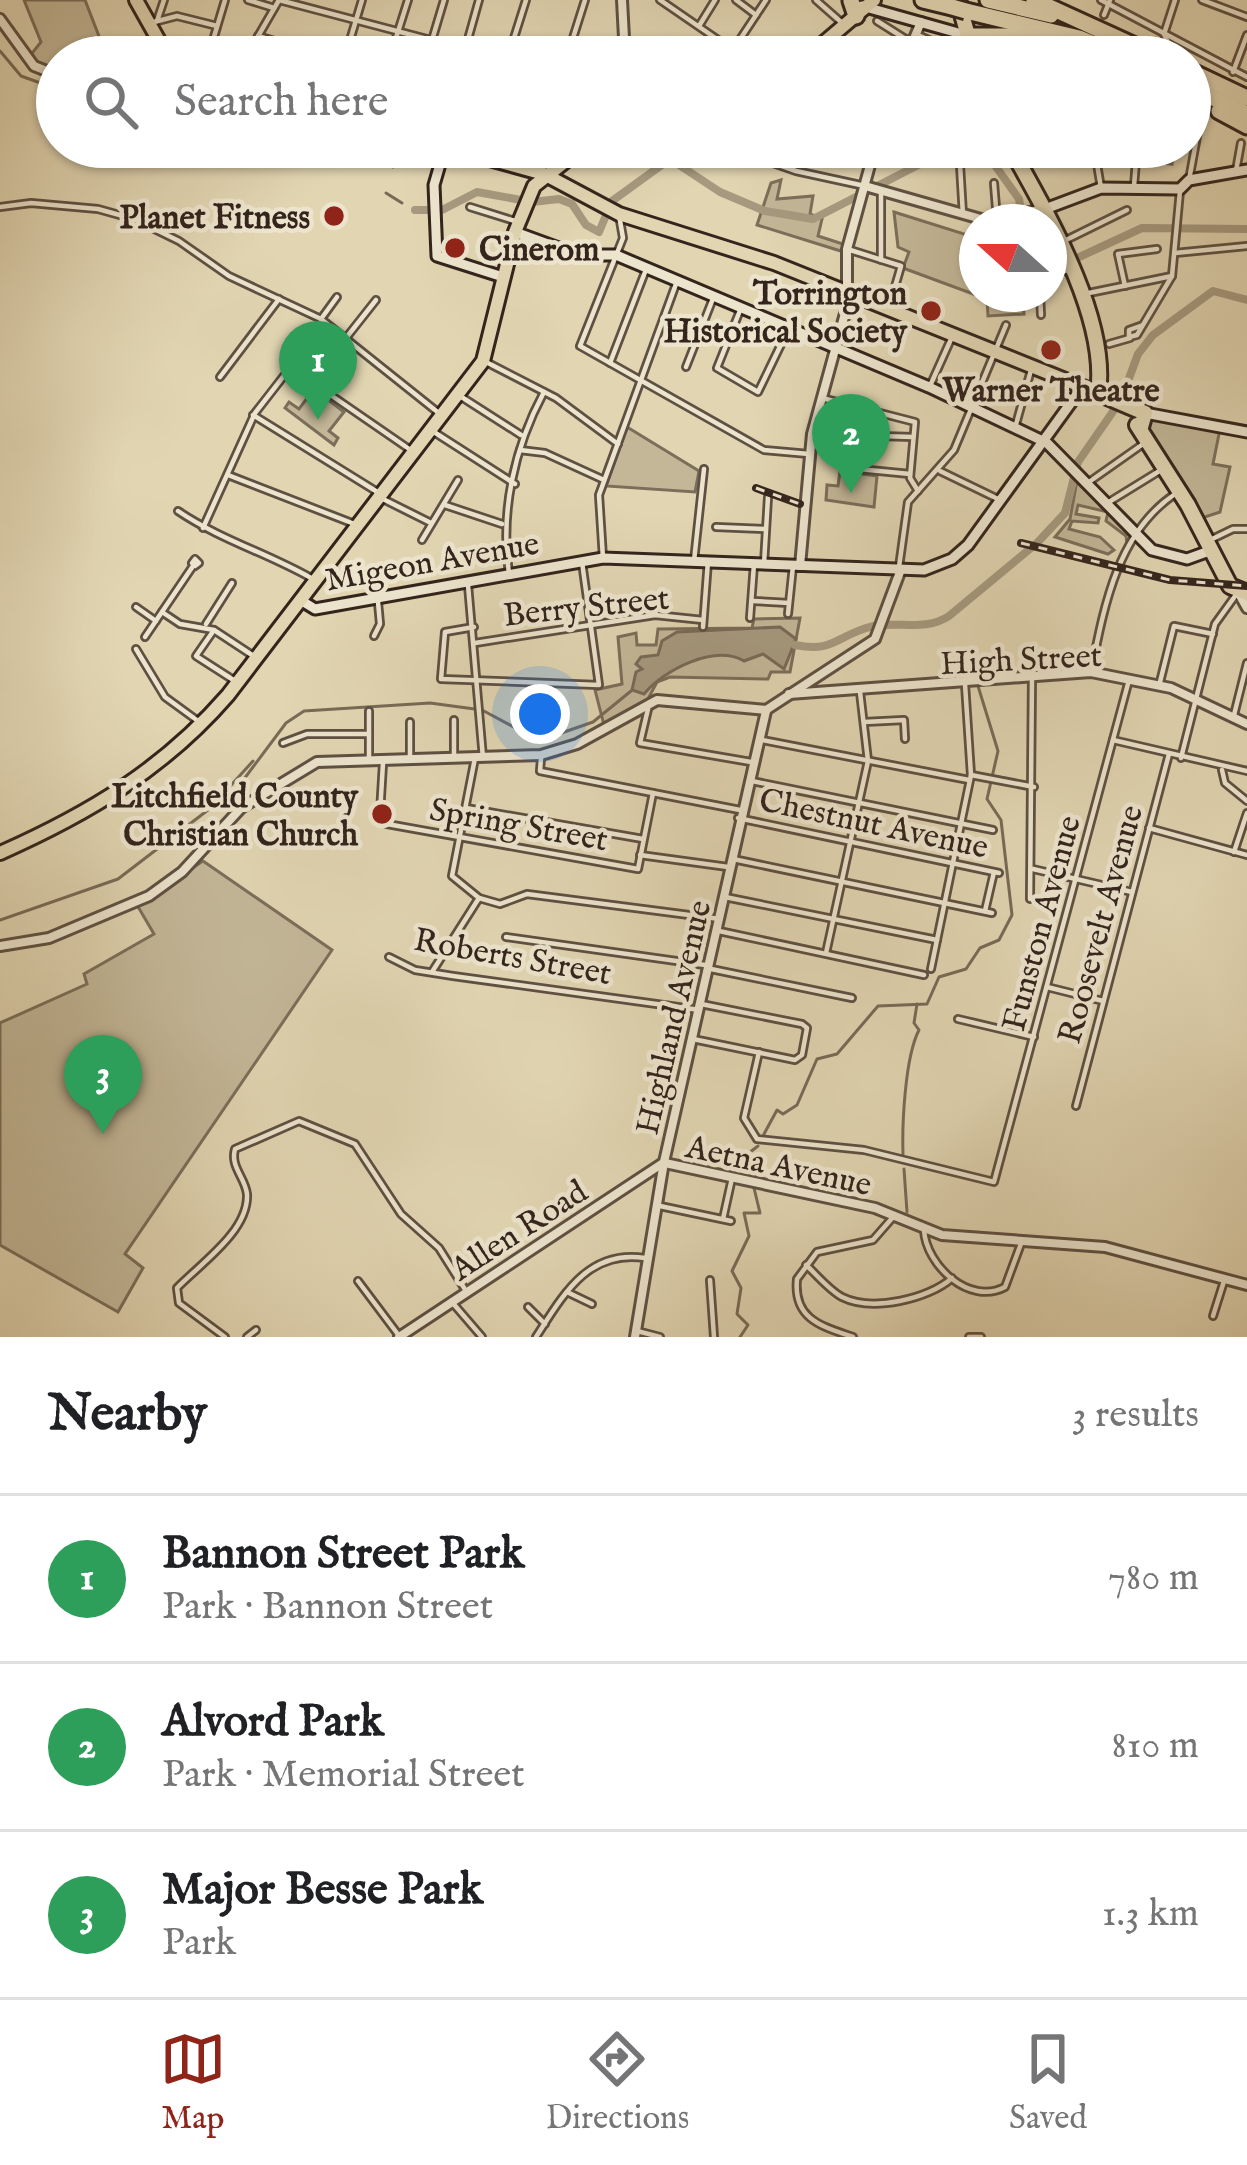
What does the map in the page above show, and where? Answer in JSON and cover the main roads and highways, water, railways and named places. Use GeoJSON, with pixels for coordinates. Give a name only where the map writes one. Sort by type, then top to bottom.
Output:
{"type":"FeatureCollection","features":[{"type":"Feature","properties":{"kind":"highway"},"geometry":{"type":"LineString","coordinates":[[923,0],[957,4],[1062,36]]}},
{"type":"Feature","properties":{"kind":"highway"},"geometry":{"type":"LineString","coordinates":[[988,0],[1099,21]]}},
{"type":"Feature","properties":{"kind":"highway"},"geometry":{"type":"LineString","coordinates":[[1034,0],[1099,21],[1124,36]]}},
{"type":"Feature","properties":{"kind":"highway"},"geometry":{"type":"LineString","coordinates":[[957,4],[967,36]]}},
{"type":"Feature","properties":{"kind":"highway"},"geometry":{"type":"LineString","coordinates":[[1211,81],[1247,98]]}},
{"type":"Feature","properties":{"kind":"highway"},"geometry":{"type":"LineString","coordinates":[[1211,98],[1247,113]]}},
{"type":"Feature","properties":{"kind":"highway"},"geometry":{"type":"LineString","coordinates":[[1211,103],[1247,126]]}},
{"type":"Feature","properties":{"kind":"highway"},"geometry":{"type":"LineString","coordinates":[[1022,168],[1042,204]]}},
{"type":"Feature","properties":{"kind":"highway"},"geometry":{"type":"LineString","coordinates":[[1067,258],[1115,398],[1166,467],[1210,546],[1243,593]]}},
{"type":"Feature","properties":{"kind":"main road"},"geometry":{"type":"LineString","coordinates":[[136,0],[160,36]]}},
{"type":"Feature","properties":{"kind":"main road"},"geometry":{"type":"LineString","coordinates":[[829,36],[861,6],[916,33],[934,36]]}},
{"type":"Feature","properties":{"kind":"main road"},"geometry":{"type":"LineString","coordinates":[[442,168],[434,212],[438,257],[503,277]]}},
{"type":"Feature","properties":{"kind":"main road"},"geometry":{"type":"LineString","coordinates":[[533,168],[612,211],[888,309],[1031,369],[1115,398],[1247,432]]}},
{"type":"Feature","properties":{"kind":"main road"},"geometry":{"type":"LineString","coordinates":[[561,168],[562,182]]}},
{"type":"Feature","properties":{"kind":"main road"},"geometry":{"type":"LineString","coordinates":[[302,602],[482,361],[536,169]]}},
{"type":"Feature","properties":{"kind":"main road"},"geometry":{"type":"LineString","coordinates":[[1058,204],[1101,188],[1180,189],[1189,180],[1241,170]]}},
{"type":"Feature","properties":{"kind":"main road"},"geometry":{"type":"LineString","coordinates":[[517,226],[578,255],[616,254],[929,387],[1043,442],[1070,462],[1159,553],[1187,559],[1210,546]]}},
{"type":"Feature","properties":{"kind":"main road","name":"Migeon Avenue"},"geometry":{"type":"LineString","coordinates":[[0,853],[109,799],[203,724],[302,602],[315,609],[603,559],[924,570],[956,556],[1043,442],[1115,398]]}},
{"type":"Feature","properties":{"kind":"waterway"},"geometry":{"type":"LineString","coordinates":[[0,51],[21,76],[36,81]]}},
{"type":"Feature","properties":{"kind":"waterway"},"geometry":{"type":"LineString","coordinates":[[415,210],[442,210],[477,192],[532,202],[559,199],[572,204],[586,225],[599,232],[612,201],[658,168]]}},
{"type":"Feature","properties":{"kind":"waterway"},"geometry":{"type":"LineString","coordinates":[[684,168],[720,192],[765,211],[813,219],[912,168]]}},
{"type":"Feature","properties":{"kind":"waterway"},"geometry":{"type":"LineString","coordinates":[[997,168],[1020,204]]}},
{"type":"Feature","properties":{"kind":"waterway"},"geometry":{"type":"LineString","coordinates":[[386,193],[402,203]]}},
{"type":"Feature","properties":{"kind":"waterway"},"geometry":{"type":"LineString","coordinates":[[1067,263],[1142,228],[1247,229]]}},
{"type":"Feature","properties":{"kind":"waterway"},"geometry":{"type":"LineString","coordinates":[[795,645],[825,646],[876,626],[929,624],[949,616],[1037,543],[1065,513],[1078,462],[1121,400],[1138,354],[1153,335],[1213,291],[1247,300]]}},
{"type":"Feature","properties":{"kind":"waterway"},"geometry":{"type":"LineString","coordinates":[[764,1134],[777,1110],[783,1114],[797,1105],[817,1059],[837,1054],[878,1006],[927,1004],[939,977],[966,969],[980,948],[999,940],[1012,915],[1001,820],[987,799],[998,751],[978,686]]}},
{"type":"Feature","properties":{"kind":"waterway"},"geometry":{"type":"LineString","coordinates":[[0,920],[118,879],[238,787],[286,723],[304,711],[430,703],[482,710],[521,731],[550,737],[593,722],[631,691]]}},
{"type":"Feature","properties":{"kind":"waterway"},"geometry":{"type":"LineString","coordinates":[[224,793],[253,761]]}},
{"type":"Feature","properties":{"kind":"waterway"},"geometry":{"type":"LineString","coordinates":[[903,1154],[908,1073],[919,1030],[914,1023],[917,1004]]}},
{"type":"Feature","properties":{"kind":"waterway"},"geometry":{"type":"LineString","coordinates":[[749,1171],[745,1156],[758,1146]]}},
{"type":"Feature","properties":{"kind":"waterway"},"geometry":{"type":"LineString","coordinates":[[904,1169],[907,1212]]}},
{"type":"Feature","properties":{"kind":"waterway"},"geometry":{"type":"LineString","coordinates":[[740,1337],[748,1325],[737,1314],[741,1288],[732,1271],[749,1236],[744,1213],[760,1213],[754,1188]]}},
{"type":"Feature","properties":{"kind":"railway"},"geometry":{"type":"LineString","coordinates":[[756,488],[800,504]]}},
{"type":"Feature","properties":{"kind":"railway"},"geometry":{"type":"LineString","coordinates":[[1021,543],[1170,580],[1247,586]]}},
{"type":"Feature","properties":{"kind":"place","name":"Planet Fitness"},"geometry":{"type":"Point","coordinates":[334,216]}},
{"type":"Feature","properties":{"kind":"place","name":"Cinerom"},"geometry":{"type":"Point","coordinates":[455,248]}},
{"type":"Feature","properties":{"kind":"place","name":"Torrington Historical Society"},"geometry":{"type":"Point","coordinates":[931,311]}},
{"type":"Feature","properties":{"kind":"place","name":"Warner Theatre"},"geometry":{"type":"Point","coordinates":[1051,350]}},
{"type":"Feature","properties":{"kind":"place","name":"Bannon Street Park"},"geometry":{"type":"Point","coordinates":[318,420]}},
{"type":"Feature","properties":{"kind":"place","name":"Alvord Park"},"geometry":{"type":"Point","coordinates":[851,493]}},
{"type":"Feature","properties":{"kind":"place","name":"Litchfield County Christian Church"},"geometry":{"type":"Point","coordinates":[382,814]}},
{"type":"Feature","properties":{"kind":"place","name":"Major Besse Park"},"geometry":{"type":"Point","coordinates":[103,1134]}}]}
